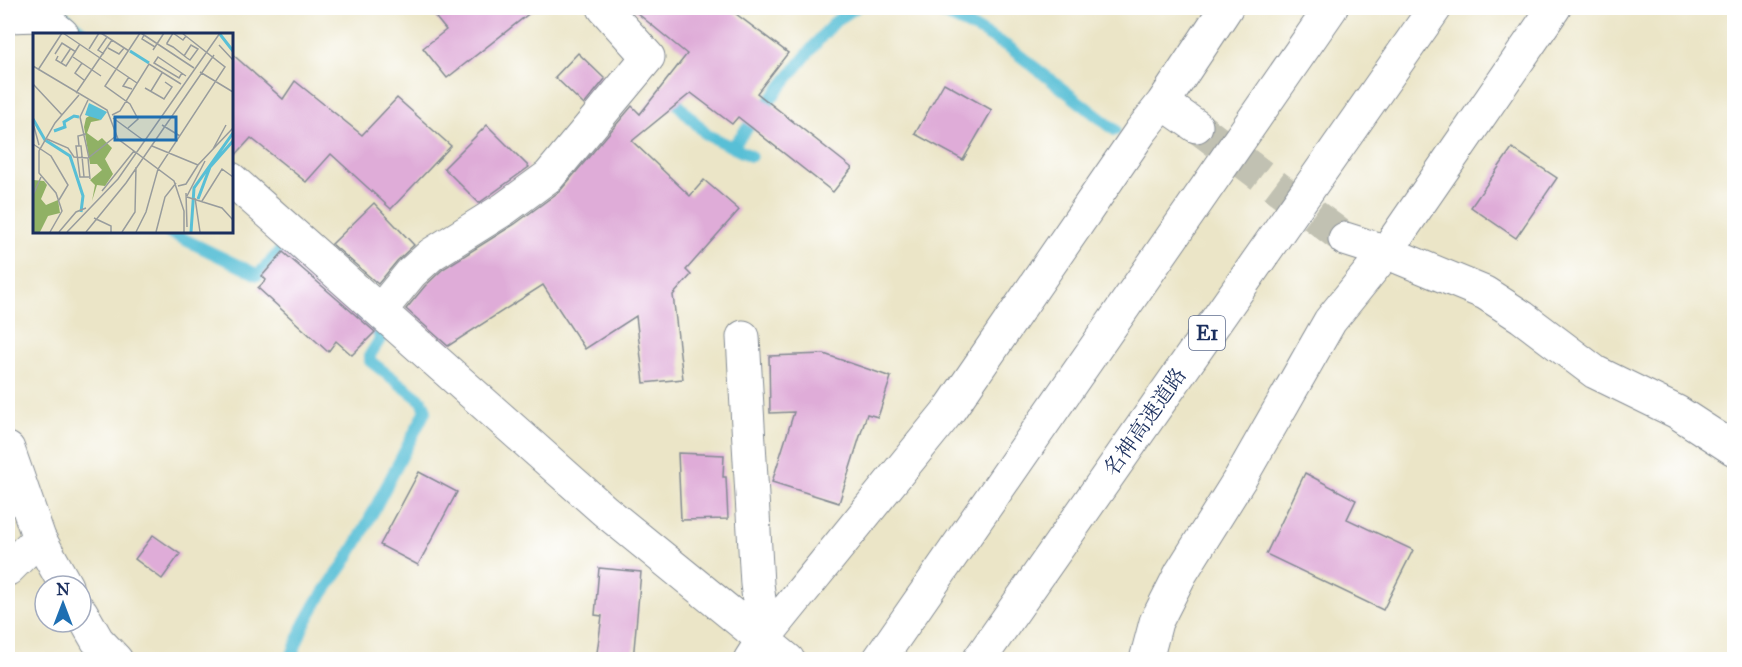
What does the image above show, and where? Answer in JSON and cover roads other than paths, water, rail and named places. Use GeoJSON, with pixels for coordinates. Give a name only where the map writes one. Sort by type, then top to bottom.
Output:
{"type":"FeatureCollection","features":[{"type":"Feature","properties":{"kind":"main road"},"geometry":{"type":"LineString","coordinates":[[380,311],[411,273],[432,254],[504,210],[549,176],[648,57],[604,8]]}},
{"type":"Feature","properties":{"kind":"main road"},"geometry":{"type":"LineString","coordinates":[[757,649],[950,409],[1163,103],[1226,8]]}},
{"type":"Feature","properties":{"kind":"main road"},"geometry":{"type":"LineString","coordinates":[[879,660],[1331,8]]}},
{"type":"Feature","properties":{"kind":"main road","name":"名神高速道路"},"geometry":{"type":"LineString","coordinates":[[979,660],[1435,8]]}},
{"type":"Feature","properties":{"kind":"main road"},"geometry":{"type":"LineString","coordinates":[[1146,660],[1156,622],[1181,573],[1241,477],[1330,321],[1386,252],[1554,8]]}},
{"type":"Feature","properties":{"kind":"main road"},"geometry":{"type":"LineString","coordinates":[[8,16],[39,15],[61,33]]}},
{"type":"Feature","properties":{"kind":"main road"},"geometry":{"type":"LineString","coordinates":[[1163,103],[1196,126]]}},
{"type":"Feature","properties":{"kind":"main road"},"geometry":{"type":"LineString","coordinates":[[232,180],[757,649],[788,660]]}},
{"type":"Feature","properties":{"kind":"main road"},"geometry":{"type":"LineString","coordinates":[[1345,239],[1386,252],[1485,294],[1522,318],[1595,372],[1677,412],[1734,449]]}},
{"type":"Feature","properties":{"kind":"main road"},"geometry":{"type":"LineString","coordinates":[[743,337],[757,584],[757,649]]}},
{"type":"Feature","properties":{"kind":"main road"},"geometry":{"type":"LineString","coordinates":[[8,449],[39,538],[59,574]]}},
{"type":"Feature","properties":{"kind":"main road"},"geometry":{"type":"LineString","coordinates":[[8,569],[39,538]]}},
{"type":"Feature","properties":{"kind":"main road"},"geometry":{"type":"LineString","coordinates":[[93,633],[116,660]]}},
{"type":"Feature","properties":{"kind":"waterway"},"geometry":{"type":"LineString","coordinates":[[732,147],[822,36],[836,21],[855,8]]}},
{"type":"Feature","properties":{"kind":"waterway"},"geometry":{"type":"LineString","coordinates":[[931,8],[977,29],[1010,48],[1115,130]]}},
{"type":"Feature","properties":{"kind":"waterway"},"geometry":{"type":"LineString","coordinates":[[65,17],[84,33]]}},
{"type":"Feature","properties":{"kind":"waterway"},"geometry":{"type":"LineString","coordinates":[[667,93],[707,135],[751,156]]}},
{"type":"Feature","properties":{"kind":"waterway"},"geometry":{"type":"LineString","coordinates":[[169,232],[258,275],[282,249],[382,336],[370,355],[370,361],[422,401],[426,410],[359,539],[303,627],[290,660]]}},
{"type":"Feature","properties":{"kind":"tunnel"},"geometry":{"type":"LineString","coordinates":[[1196,126],[1345,239]]}}]}
